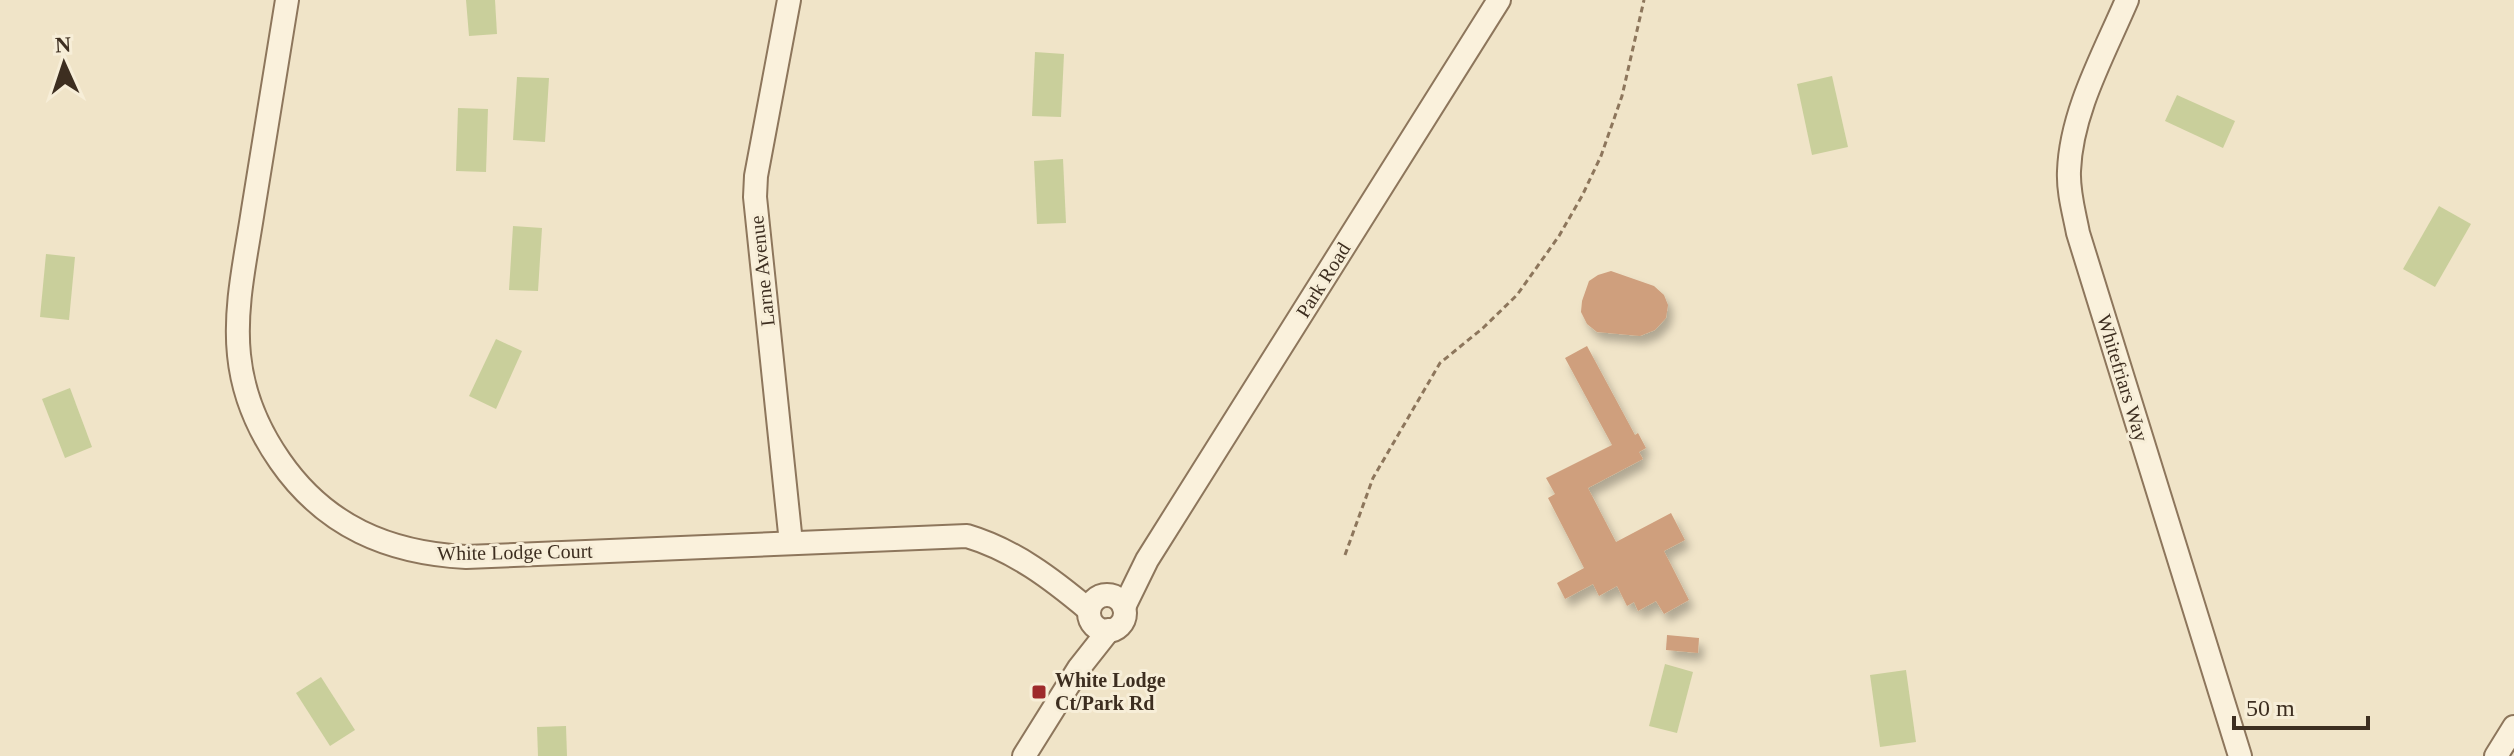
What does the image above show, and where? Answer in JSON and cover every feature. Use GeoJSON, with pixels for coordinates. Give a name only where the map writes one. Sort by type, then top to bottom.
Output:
{"type":"FeatureCollection","features":[{"type":"Feature","properties":{"kind":"street","name":"White Lodge Court"},"geometry":{"type":"LineString","coordinates":[[287,0],[238,324],[243,381],[254,418],[294,482],[319,506],[352,529],[401,548],[466,557],[967,536],[997,547],[1104,610]]}},
{"type":"Feature","properties":{"kind":"street","name":"Larne Avenue"},"geometry":{"type":"LineString","coordinates":[[789,0],[756,176],[755,197],[791,543]]}},
{"type":"Feature","properties":{"kind":"street","name":"Park Road"},"geometry":{"type":"LineString","coordinates":[[1104,610],[1147,560],[1499,0]]}},
{"type":"Feature","properties":{"kind":"street","name":"Whitefriars Way"},"geometry":{"type":"LineString","coordinates":[[2127,0],[2089,89],[2075,132],[2069,170],[2070,199],[2240,756]]}},
{"type":"Feature","properties":{"kind":"street"},"geometry":{"type":"LineString","coordinates":[[1024,756],[1079,668],[1104,610]]}},
{"type":"Feature","properties":{"kind":"street"},"geometry":{"type":"LineString","coordinates":[[2496,756],[2514,727]]}},
{"type":"Feature","properties":{"kind":"path"},"geometry":{"type":"LineString","coordinates":[[1345,555],[1373,478],[1440,363],[1517,295],[1559,236],[1582,196],[1601,156],[1622,96],[1644,0]]}},
{"type":"Feature","properties":{"kind":"green space"},"geometry":{"type":"Polygon","coordinates":[[[466,0],[495,0],[497,34],[469,36],[466,0]]]}},
{"type":"Feature","properties":{"kind":"green space"},"geometry":{"type":"Polygon","coordinates":[[[1035,52],[1064,54],[1061,117],[1032,116],[1035,52]]]}},
{"type":"Feature","properties":{"kind":"green space"},"geometry":{"type":"Polygon","coordinates":[[[1832,76],[1848,147],[1812,155],[1797,84],[1832,76]]]}},
{"type":"Feature","properties":{"kind":"green space"},"geometry":{"type":"Polygon","coordinates":[[[517,77],[549,78],[545,142],[513,140],[517,77]]]}},
{"type":"Feature","properties":{"kind":"green space"},"geometry":{"type":"Polygon","coordinates":[[[2177,95],[2235,121],[2223,148],[2165,121],[2177,95]]]}},
{"type":"Feature","properties":{"kind":"green space"},"geometry":{"type":"Polygon","coordinates":[[[458,108],[488,109],[486,172],[456,171],[458,108]]]}},
{"type":"Feature","properties":{"kind":"green space"},"geometry":{"type":"Polygon","coordinates":[[[1063,159],[1066,223],[1037,224],[1034,161],[1063,159]]]}},
{"type":"Feature","properties":{"kind":"green space"},"geometry":{"type":"Polygon","coordinates":[[[2439,206],[2471,224],[2435,287],[2403,269],[2439,206]]]}},
{"type":"Feature","properties":{"kind":"green space"},"geometry":{"type":"Polygon","coordinates":[[[513,226],[542,228],[538,291],[509,290],[513,226]]]}},
{"type":"Feature","properties":{"kind":"green space"},"geometry":{"type":"Polygon","coordinates":[[[46,254],[75,257],[69,320],[40,317],[46,254]]]}},
{"type":"Feature","properties":{"kind":"green space"},"geometry":{"type":"Polygon","coordinates":[[[496,339],[522,351],[496,409],[469,396],[496,339]]]}},
{"type":"Feature","properties":{"kind":"green space"},"geometry":{"type":"Polygon","coordinates":[[[70,388],[92,447],[65,458],[42,399],[70,388]]]}},
{"type":"Feature","properties":{"kind":"green space"},"geometry":{"type":"Polygon","coordinates":[[[1665,664],[1693,672],[1677,733],[1649,726],[1665,664]]]}},
{"type":"Feature","properties":{"kind":"green space"},"geometry":{"type":"Polygon","coordinates":[[[1906,670],[1916,742],[1880,747],[1870,675],[1906,670]]]}},
{"type":"Feature","properties":{"kind":"green space"},"geometry":{"type":"Polygon","coordinates":[[[321,677],[355,730],[330,746],[296,693],[321,677]]]}},
{"type":"Feature","properties":{"kind":"green space"},"geometry":{"type":"Polygon","coordinates":[[[566,726],[567,756],[538,756],[537,727],[566,726]]]}},
{"type":"Feature","properties":{"kind":"building"},"geometry":{"type":"Polygon","coordinates":[[[1611,271],[1654,286],[1664,295],[1668,305],[1666,318],[1655,330],[1640,336],[1597,332],[1587,324],[1581,312],[1589,281],[1611,271]]]}},
{"type":"Feature","properties":{"kind":"building"},"geometry":{"type":"Polygon","coordinates":[[[1587,346],[1635,435],[1638,433],[1646,448],[1639,452],[1643,459],[1588,488],[1616,542],[1671,513],[1685,540],[1664,551],[1689,600],[1664,614],[1656,601],[1638,611],[1634,602],[1627,606],[1617,586],[1599,596],[1593,584],[1565,599],[1557,583],[1584,568],[1548,498],[1555,494],[1546,478],[1612,445],[1565,358],[1587,346]]]}},
{"type":"Feature","properties":{"kind":"building"},"geometry":{"type":"Polygon","coordinates":[[[1667,635],[1699,638],[1698,653],[1666,650],[1667,635]]]}},
{"type":"Feature","properties":{"kind":"place","name":"White Lodge Ct/Park Rd"},"geometry":{"type":"Point","coordinates":[1039,692]}}]}
